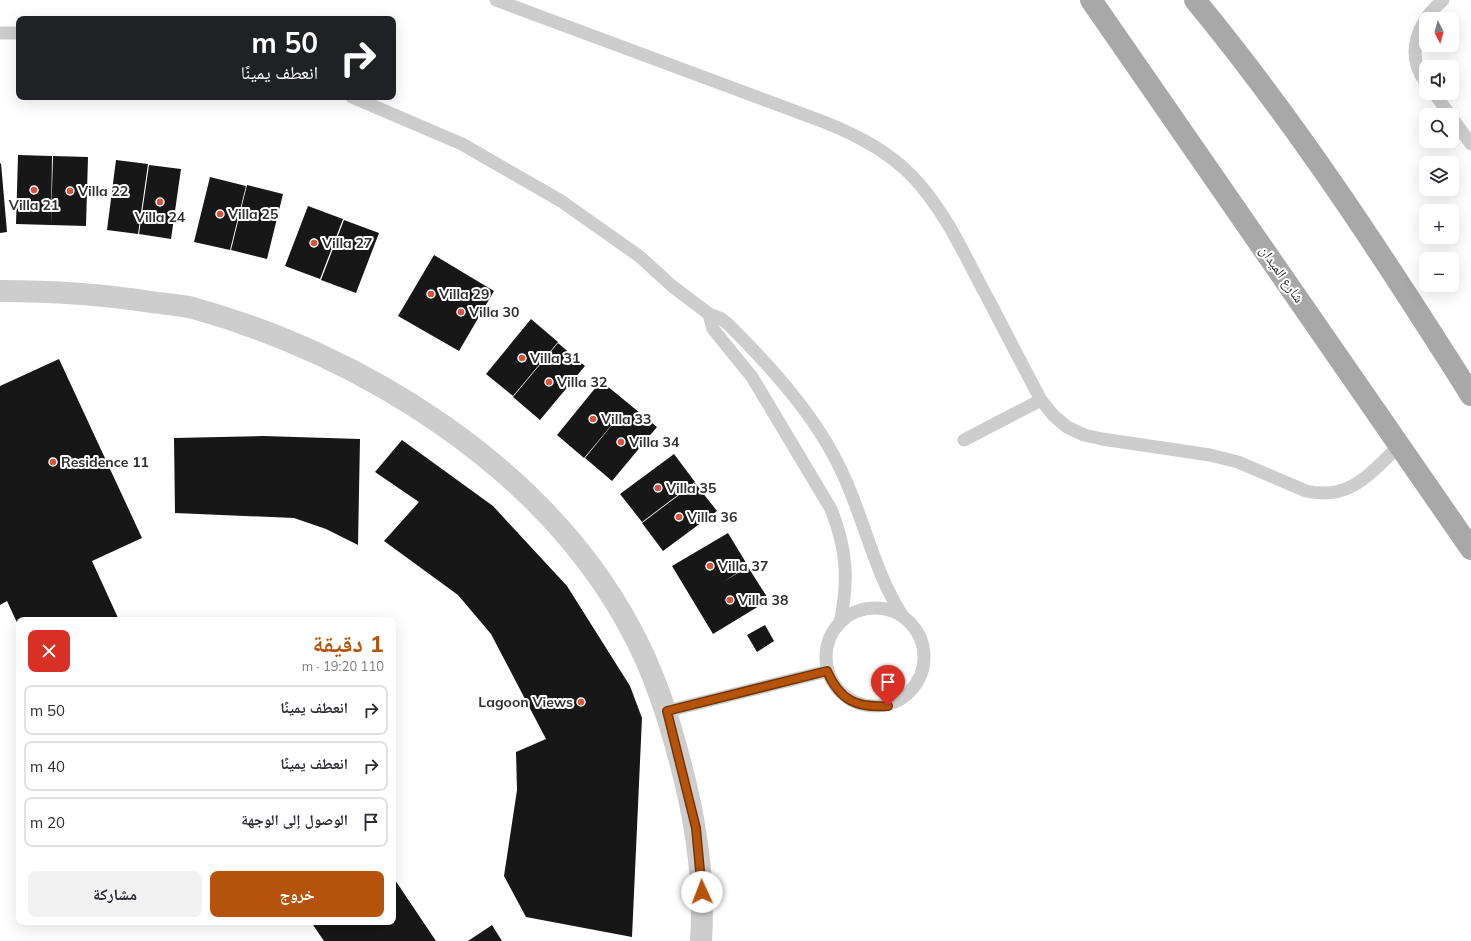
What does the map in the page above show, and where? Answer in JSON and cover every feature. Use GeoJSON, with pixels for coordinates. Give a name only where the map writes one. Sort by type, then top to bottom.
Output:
{"type":"FeatureCollection","features":[{"type":"Feature","properties":{"kind":"main road","name":"شارع الميدان"},"geometry":{"type":"LineString","coordinates":[[1091,0],[1471,549]]}},
{"type":"Feature","properties":{"kind":"main road"},"geometry":{"type":"LineString","coordinates":[[1195,0],[1252,72],[1345,200],[1401,284],[1471,396]]}},
{"type":"Feature","properties":{"kind":"street"},"geometry":{"type":"LineString","coordinates":[[0,291],[43,291],[111,296],[190,308],[255,328],[323,355],[386,388],[457,435],[528,494],[581,553],[607,589],[628,624],[651,669],[667,711],[696,828],[701,877],[701,941]]}},
{"type":"Feature","properties":{"kind":"lane"},"geometry":{"type":"LineString","coordinates":[[496,0],[824,122],[872,144],[893,159],[913,177],[945,218],[1041,400],[1053,415],[1067,427],[1084,435],[1102,439],[1217,456],[1238,462],[1306,491],[1317,494],[1339,492],[1350,488],[1364,479],[1400,445]]}},
{"type":"Feature","properties":{"kind":"lane"},"geometry":{"type":"LineString","coordinates":[[1419,70],[1415,58],[1416,38],[1423,20],[1443,0]]}},
{"type":"Feature","properties":{"kind":"lane"},"geometry":{"type":"LineString","coordinates":[[0,33],[16,33]]}},
{"type":"Feature","properties":{"kind":"lane"},"geometry":{"type":"LineString","coordinates":[[360,100],[405,118],[462,144],[561,201],[639,256],[672,286],[709,314],[724,321],[749,345],[821,432],[841,470],[871,551],[893,602],[902,615],[918,630],[925,650],[923,672],[919,682],[906,697],[888,706],[869,707],[850,700],[840,693],[832,683],[827,671],[827,645],[832,633],[850,614],[863,609],[876,608],[889,610],[902,615]]}},
{"type":"Feature","properties":{"kind":"lane"},"geometry":{"type":"LineString","coordinates":[[1459,128],[1471,144]]}},
{"type":"Feature","properties":{"kind":"lane"},"geometry":{"type":"LineString","coordinates":[[709,314],[713,329],[752,377],[831,509],[840,532],[845,556],[846,584],[840,623]]}},
{"type":"Feature","properties":{"kind":"lane"},"geometry":{"type":"LineString","coordinates":[[964,440],[1041,400]]}},
{"type":"Feature","properties":{"kind":"lane"},"geometry":{"type":"LineString","coordinates":[[667,711],[827,671]]}},
{"type":"Feature","properties":{"kind":"building","name":"Villa 21"},"geometry":{"type":"Polygon","coordinates":[[[18,155],[52,156],[51,225],[16,224],[18,155]]]}},
{"type":"Feature","properties":{"kind":"building","name":"Villa 22"},"geometry":{"type":"Polygon","coordinates":[[[53,156],[88,157],[86,226],[51,225],[53,156]]]}},
{"type":"Feature","properties":{"kind":"building"},"geometry":{"type":"Polygon","coordinates":[[[116,160],[148,164],[138,234],[107,230],[116,160]]]}},
{"type":"Feature","properties":{"kind":"building"},"geometry":{"type":"Polygon","coordinates":[[[1,163],[7,232],[0,233],[0,164],[1,163]]]}},
{"type":"Feature","properties":{"kind":"building","name":"Villa 24"},"geometry":{"type":"Polygon","coordinates":[[[149,165],[181,169],[171,239],[139,234],[149,165]]]}},
{"type":"Feature","properties":{"kind":"building","name":"Villa 25"},"geometry":{"type":"Polygon","coordinates":[[[210,177],[246,186],[230,250],[194,242],[210,177]]]}},
{"type":"Feature","properties":{"kind":"building"},"geometry":{"type":"Polygon","coordinates":[[[247,185],[283,194],[267,259],[231,250],[247,185]]]}},
{"type":"Feature","properties":{"kind":"building","name":"Villa 27"},"geometry":{"type":"Polygon","coordinates":[[[308,206],[343,219],[320,279],[285,266],[308,206]]]}},
{"type":"Feature","properties":{"kind":"building"},"geometry":{"type":"Polygon","coordinates":[[[344,220],[379,233],[356,293],[321,280],[344,220]]]}},
{"type":"Feature","properties":{"kind":"building"},"geometry":{"type":"Polygon","coordinates":[[[434,255],[494,291],[459,351],[398,316],[434,255]]]}},
{"type":"Feature","properties":{"kind":"building","name":"Villa 31"},"geometry":{"type":"Polygon","coordinates":[[[531,319],[558,342],[513,396],[486,374],[531,319]]]}},
{"type":"Feature","properties":{"kind":"building","name":"Villa 32"},"geometry":{"type":"Polygon","coordinates":[[[558,343],[585,366],[540,420],[513,397],[558,343]]]}},
{"type":"Feature","properties":{"kind":"building","name":"Residence 11"},"geometry":{"type":"Polygon","coordinates":[[[59,359],[142,538],[92,561],[118,617],[16,617],[16,620],[7,601],[0,605],[0,386],[59,359]]]}},
{"type":"Feature","properties":{"kind":"building"},"geometry":{"type":"Polygon","coordinates":[[[601,381],[657,427],[612,481],[585,458],[625,409],[584,458],[557,435],[601,381]]]}},
{"type":"Feature","properties":{"kind":"building"},"geometry":{"type":"Polygon","coordinates":[[[263,436],[360,439],[358,545],[326,529],[294,518],[175,513],[174,438],[263,436]]]}},
{"type":"Feature","properties":{"kind":"building","name":"Lagoon Views"},"geometry":{"type":"Polygon","coordinates":[[[402,440],[493,506],[567,586],[630,686],[642,718],[632,937],[526,917],[504,876],[517,790],[516,752],[546,739],[491,634],[458,595],[384,541],[419,502],[375,472],[402,440]]]}},
{"type":"Feature","properties":{"kind":"building","name":"Villa 35"},"geometry":{"type":"Polygon","coordinates":[[[674,454],[695,482],[642,522],[620,494],[674,454]]]}},
{"type":"Feature","properties":{"kind":"building","name":"Villa 36"},"geometry":{"type":"Polygon","coordinates":[[[695,483],[717,511],[663,551],[642,523],[695,483]]]}},
{"type":"Feature","properties":{"kind":"building"},"geometry":{"type":"Polygon","coordinates":[[[728,533],[748,566],[723,582],[748,567],[769,600],[713,634],[672,566],[728,533]]]}},
{"type":"Feature","properties":{"kind":"building"},"geometry":{"type":"Polygon","coordinates":[[[765,625],[774,641],[757,652],[747,635],[765,625]]]}},
{"type":"Feature","properties":{"kind":"building"},"geometry":{"type":"Polygon","coordinates":[[[396,881],[436,941],[324,941],[313,925],[396,925],[396,881]]]}},
{"type":"Feature","properties":{"kind":"building"},"geometry":{"type":"Polygon","coordinates":[[[492,925],[502,941],[468,941],[492,925]]]}},
{"type":"Feature","properties":{"kind":"place","name":"Villa 21"},"geometry":{"type":"Point","coordinates":[34,190]}},
{"type":"Feature","properties":{"kind":"place","name":"Villa 22"},"geometry":{"type":"Point","coordinates":[70,191]}},
{"type":"Feature","properties":{"kind":"place","name":"Villa 24"},"geometry":{"type":"Point","coordinates":[160,202]}},
{"type":"Feature","properties":{"kind":"place","name":"Villa 25"},"geometry":{"type":"Point","coordinates":[220,214]}},
{"type":"Feature","properties":{"kind":"place","name":"Villa 27"},"geometry":{"type":"Point","coordinates":[314,243]}},
{"type":"Feature","properties":{"kind":"place","name":"Villa 29"},"geometry":{"type":"Point","coordinates":[431,294]}},
{"type":"Feature","properties":{"kind":"place","name":"Villa 30"},"geometry":{"type":"Point","coordinates":[461,312]}},
{"type":"Feature","properties":{"kind":"place","name":"Villa 31"},"geometry":{"type":"Point","coordinates":[522,358]}},
{"type":"Feature","properties":{"kind":"place","name":"Villa 32"},"geometry":{"type":"Point","coordinates":[549,382]}},
{"type":"Feature","properties":{"kind":"place","name":"Villa 33"},"geometry":{"type":"Point","coordinates":[593,419]}},
{"type":"Feature","properties":{"kind":"place","name":"Villa 34"},"geometry":{"type":"Point","coordinates":[621,442]}},
{"type":"Feature","properties":{"kind":"place","name":"Residence 11"},"geometry":{"type":"Point","coordinates":[53,462]}},
{"type":"Feature","properties":{"kind":"place","name":"Villa 35"},"geometry":{"type":"Point","coordinates":[658,488]}},
{"type":"Feature","properties":{"kind":"place","name":"Villa 36"},"geometry":{"type":"Point","coordinates":[679,517]}},
{"type":"Feature","properties":{"kind":"place","name":"Villa 37"},"geometry":{"type":"Point","coordinates":[710,566]}},
{"type":"Feature","properties":{"kind":"place","name":"Villa 38"},"geometry":{"type":"Point","coordinates":[730,600]}},
{"type":"Feature","properties":{"kind":"place","name":"Lagoon Views"},"geometry":{"type":"Point","coordinates":[581,702]}},
{"type":"Feature","properties":{"kind":"route"},"geometry":{"type":"LineString","coordinates":[[702,892],[696,828],[667,711],[827,671],[832,683],[840,693],[850,700],[869,707],[888,706]]}}]}
